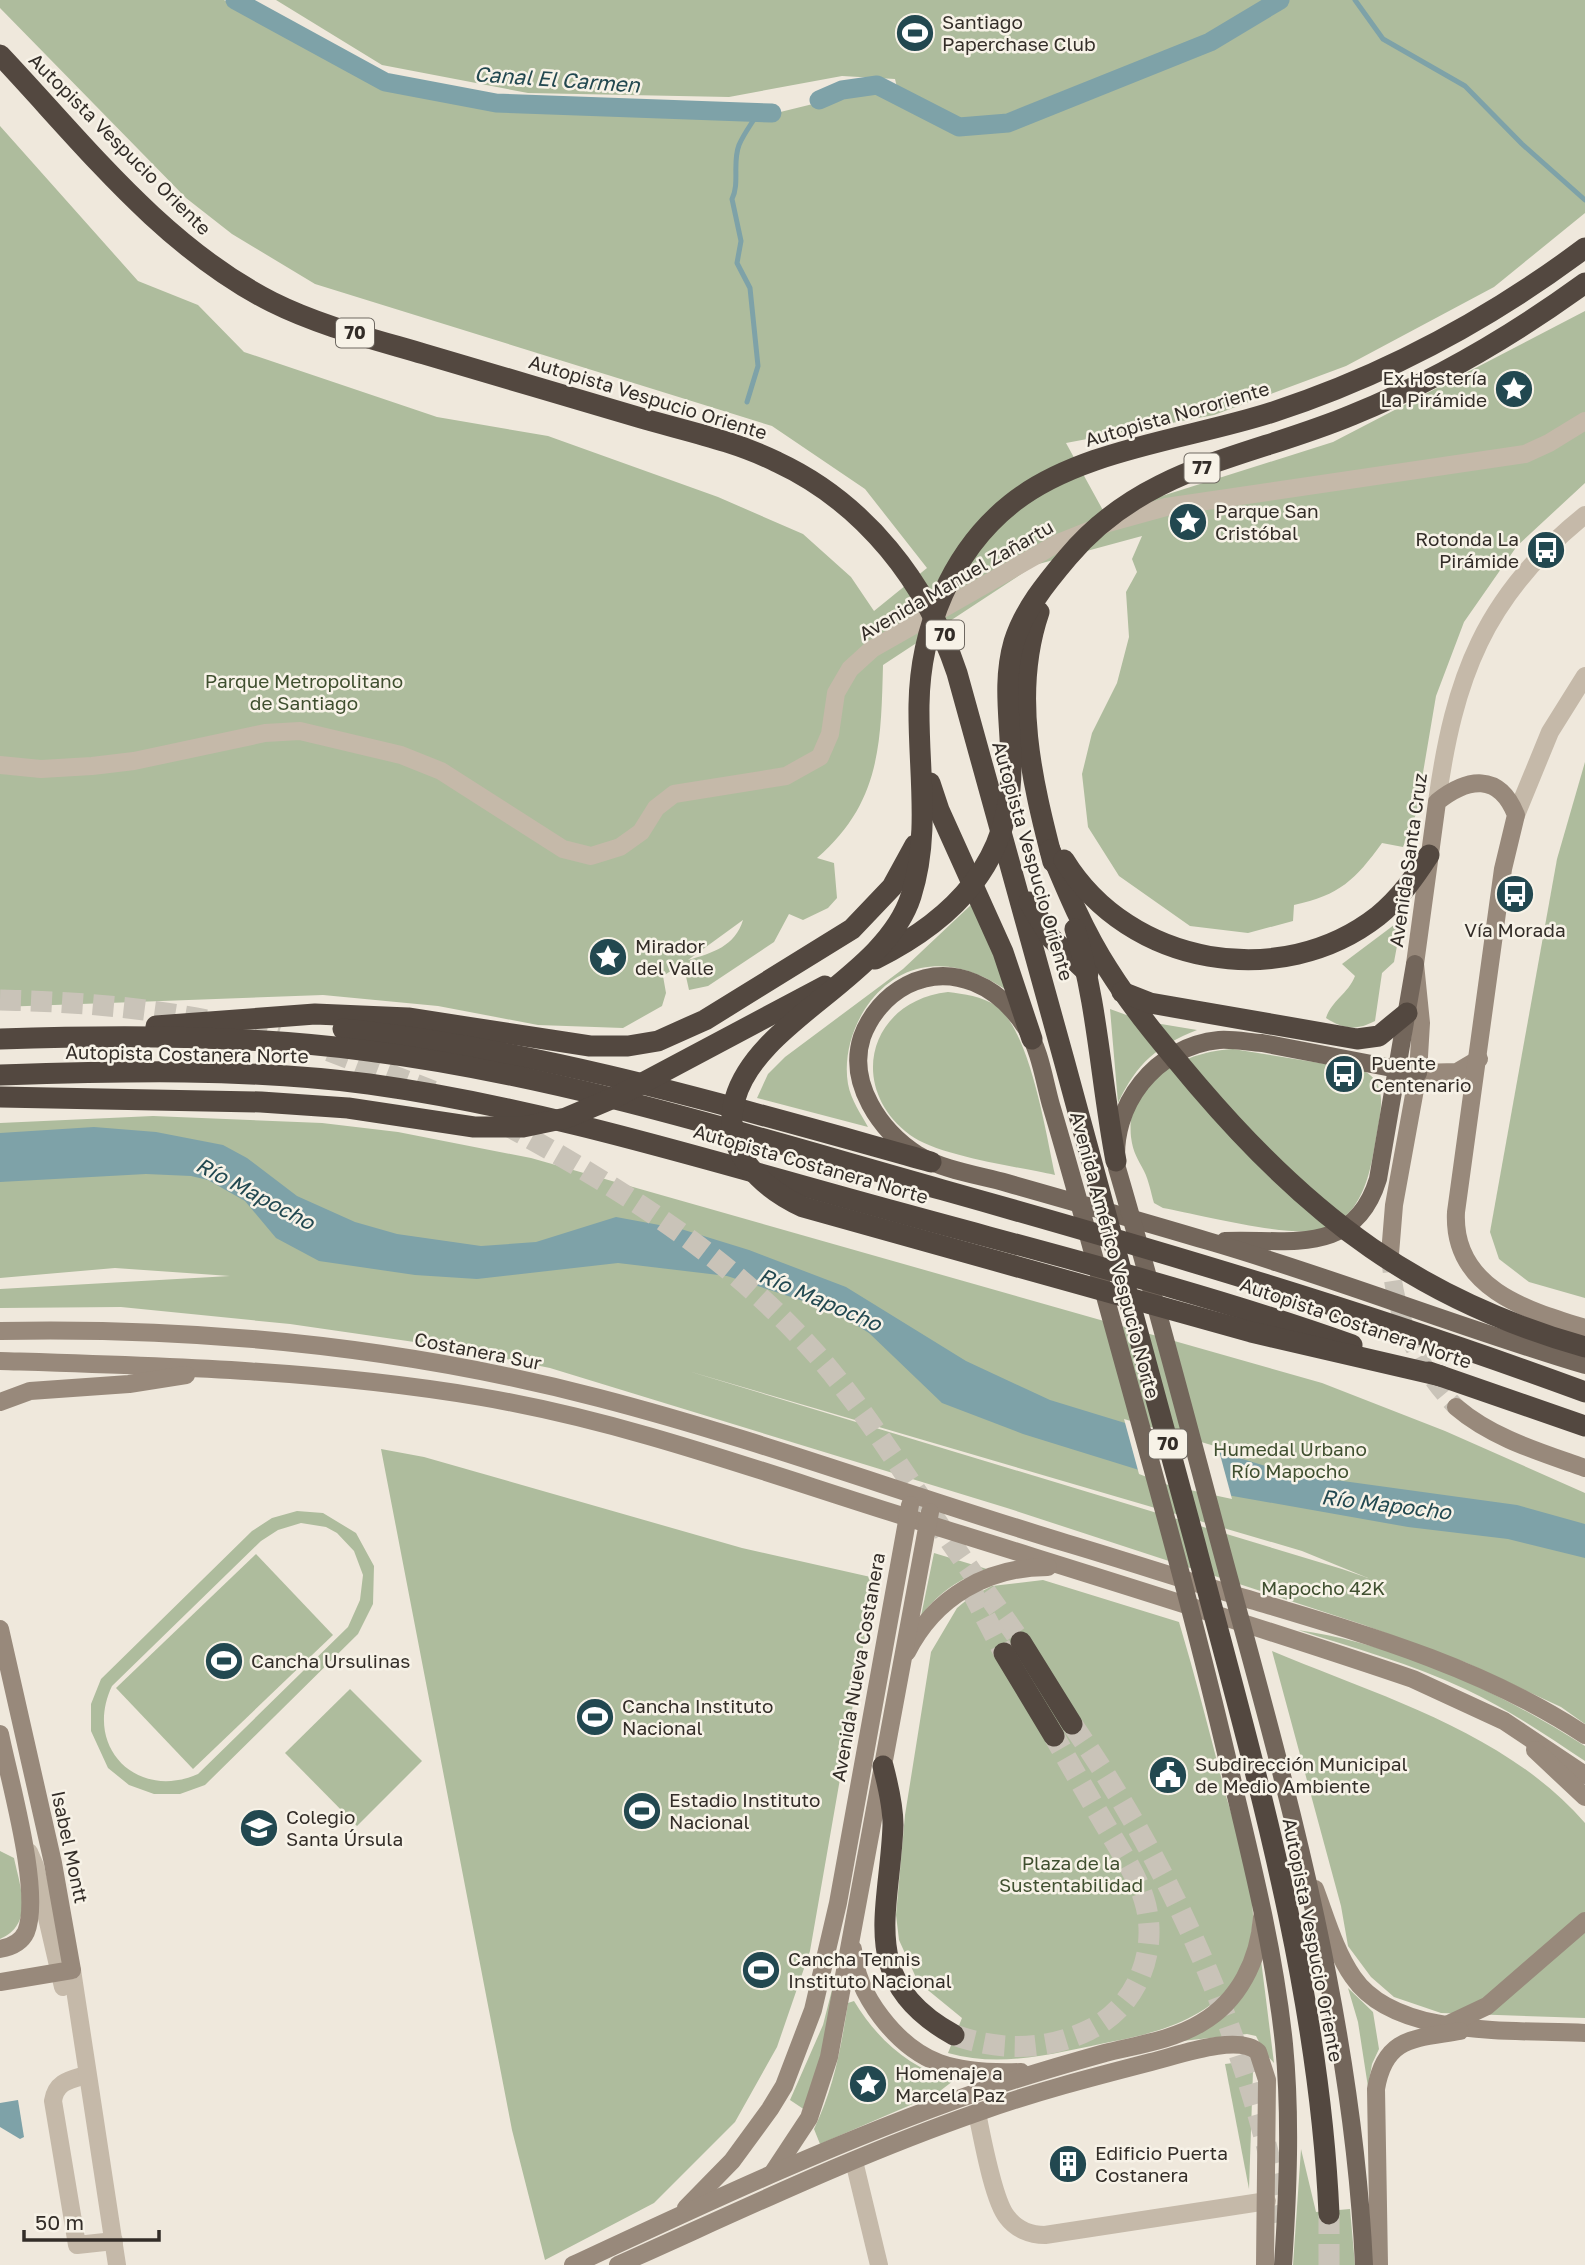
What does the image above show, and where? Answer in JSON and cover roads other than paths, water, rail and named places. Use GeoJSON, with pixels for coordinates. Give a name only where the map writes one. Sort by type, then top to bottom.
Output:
{"type":"FeatureCollection","features":[{"type":"Feature","properties":{"kind":"highway","name":"Autopista Vespucio Oriente"},"geometry":{"type":"LineString","coordinates":[[0,55],[169,230],[205,261],[257,294],[291,311],[364,336],[754,452],[792,470],[841,502],[879,537],[937,619],[957,673],[1049,1006],[1112,1167],[1241,1719],[1281,1873],[1304,1991],[1316,2077],[1329,2214]]}},
{"type":"Feature","properties":{"kind":"highway","name":"Autopista Nororiente"},"geometry":{"type":"LineString","coordinates":[[920,736],[920,689],[929,635],[941,599],[967,551],[1009,505],[1060,474],[1108,457],[1245,421],[1349,384],[1425,349],[1520,294],[1585,248]]}},
{"type":"Feature","properties":{"kind":"highway","name":"77"},"geometry":{"type":"LineString","coordinates":[[1054,576],[1096,527],[1140,494],[1172,478],[1324,427],[1378,404],[1485,349],[1585,283]]}},
{"type":"Feature","properties":{"kind":"highway"},"geometry":{"type":"LineString","coordinates":[[0,1097],[127,1097],[320,1106],[474,1127],[508,1128],[566,1118],[618,1096],[897,948],[923,932],[954,907],[988,859],[1006,814],[1011,765],[1007,686],[1011,656],[1022,623],[1054,576]]}},
{"type":"Feature","properties":{"kind":"highway"},"geometry":{"type":"LineString","coordinates":[[1054,576],[1032,634],[1026,674],[1026,724],[1046,833],[1089,979],[1112,1167]]}},
{"type":"Feature","properties":{"kind":"highway"},"geometry":{"type":"LineString","coordinates":[[920,736],[922,823],[919,867],[910,900],[886,940],[758,1059],[734,1100],[733,1131],[743,1158],[773,1191],[803,1208],[836,1219],[1238,1329],[1441,1376]]}},
{"type":"Feature","properties":{"kind":"highway"},"geometry":{"type":"LineString","coordinates":[[920,736],[939,810],[989,917],[1032,1039]]}},
{"type":"Feature","properties":{"kind":"highway"},"geometry":{"type":"LineString","coordinates":[[56,1037],[315,1014],[408,1018],[572,1044],[643,1044],[673,1036],[705,1020],[852,929],[868,916],[892,887],[915,847],[922,823]]}},
{"type":"Feature","properties":{"kind":"highway"},"geometry":{"type":"LineString","coordinates":[[1046,833],[1067,865],[1097,901],[1114,916],[1155,940],[1199,956],[1222,960],[1268,960],[1337,941],[1377,917],[1395,901],[1430,855]]}},
{"type":"Feature","properties":{"kind":"highway"},"geometry":{"type":"LineString","coordinates":[[1046,833],[1075,908],[1108,969],[1143,1020],[1223,1115],[1303,1196],[1379,1256],[1423,1283],[1519,1326],[1585,1347]]}},
{"type":"Feature","properties":{"kind":"highway"},"geometry":{"type":"LineString","coordinates":[[1007,855],[1035,915],[1052,938],[1081,969],[1135,998],[1170,1007],[1357,1040],[1379,1036],[1407,1013]]}},
{"type":"Feature","properties":{"kind":"highway"},"geometry":{"type":"LineString","coordinates":[[252,1019],[369,1031],[519,1058],[685,1094],[931,1162]]}},
{"type":"Feature","properties":{"kind":"highway","name":"Autopista Costanera Norte"},"geometry":{"type":"LineString","coordinates":[[0,1039],[192,1038],[367,1051],[591,1095],[727,1130],[1233,1272],[1447,1341],[1585,1392]]}},
{"type":"Feature","properties":{"kind":"highway","name":"Autopista Costanera Norte"},"geometry":{"type":"LineString","coordinates":[[0,1075],[239,1073],[370,1084],[481,1105],[695,1155],[1187,1290],[1585,1426]]}},
{"type":"Feature","properties":{"kind":"highway"},"geometry":{"type":"LineString","coordinates":[[1054,1736],[1012,1648],[1072,1724]]}},
{"type":"Feature","properties":{"kind":"highway"},"geometry":{"type":"LineString","coordinates":[[883,1766],[893,1822],[883,1917],[889,1960],[900,1985],[917,2008],[954,2035]]}},
{"type":"Feature","properties":{"kind":"main road"},"geometry":{"type":"LineString","coordinates":[[1437,802],[1464,784],[1481,783],[1503,794],[1516,815],[1503,869],[1455,1223],[1464,1254],[1477,1274],[1496,1293],[1517,1306],[1585,1328]]}},
{"type":"Feature","properties":{"kind":"main road","name":"Avenida Santa Cruz"},"geometry":{"type":"LineString","coordinates":[[1390,1254],[1394,1205],[1418,1073],[1421,1023],[1415,964],[1437,802]]}},
{"type":"Feature","properties":{"kind":"main road"},"geometry":{"type":"LineString","coordinates":[[1210,1241],[1317,1241],[1350,1223],[1367,1206],[1375,1188],[1415,964]]}},
{"type":"Feature","properties":{"kind":"main road","name":"Avenida Américo Vespucio Norte"},"geometry":{"type":"LineString","coordinates":[[931,1162],[891,1132],[873,1108],[862,1084],[860,1045],[878,1008],[900,989],[935,976],[956,976],[983,985],[995,994],[1016,1014],[1032,1039],[1070,1167],[1220,1725],[1277,1984],[1287,2087],[1288,2161],[1283,2265]]}},
{"type":"Feature","properties":{"kind":"main road"},"geometry":{"type":"LineString","coordinates":[[1112,1167],[1121,1120],[1137,1088],[1162,1062],[1189,1047],[1236,1040],[1418,1073],[1457,1072],[1479,1059]]}},
{"type":"Feature","properties":{"kind":"main road"},"geometry":{"type":"LineString","coordinates":[[931,1162],[1210,1241],[1585,1365]]}},
{"type":"Feature","properties":{"kind":"main road","name":"Avenida Américo Vespucio Norte"},"geometry":{"type":"LineString","coordinates":[[1112,1167],[1266,1712],[1303,1858],[1341,2040],[1358,2178],[1364,2265]]}},
{"type":"Feature","properties":{"kind":"main road","name":"Costanera Sur"},"geometry":{"type":"LineString","coordinates":[[0,1331],[127,1332],[258,1339],[466,1368],[596,1397],[714,1429],[932,1502],[1392,1643],[1498,1685],[1585,1735]]}},
{"type":"Feature","properties":{"kind":"main road"},"geometry":{"type":"LineString","coordinates":[[0,1361],[353,1379],[545,1409],[678,1443],[1413,1679],[1504,1721],[1585,1775]]}},
{"type":"Feature","properties":{"kind":"main road"},"geometry":{"type":"LineString","coordinates":[[0,1402],[30,1391],[129,1384],[215,1370]]}},
{"type":"Feature","properties":{"kind":"main road"},"geometry":{"type":"LineString","coordinates":[[1455,1407],[1469,1418],[1512,1441],[1585,1468]]}},
{"type":"Feature","properties":{"kind":"main road","name":"Avenida Nueva Costanera"},"geometry":{"type":"LineString","coordinates":[[675,2217],[717,2179],[765,2117],[784,2085],[813,2010],[838,1903],[906,1517],[913,1495]]}},
{"type":"Feature","properties":{"kind":"main road"},"geometry":{"type":"LineString","coordinates":[[733,2214],[771,2175],[798,2138],[817,2100],[829,2057],[854,1934],[900,1664],[932,1502]]}},
{"type":"Feature","properties":{"kind":"main road"},"geometry":{"type":"LineString","coordinates":[[900,1664],[932,1614],[959,1591],[1005,1571],[1065,1568]]}},
{"type":"Feature","properties":{"kind":"main road","name":"Isabel Montt"},"geometry":{"type":"LineString","coordinates":[[0,1629],[55,1876],[65,1972]]}},
{"type":"Feature","properties":{"kind":"main road"},"geometry":{"type":"LineString","coordinates":[[1504,1721],[1585,1797]]}},
{"type":"Feature","properties":{"kind":"main road","name":"Isabel Montt"},"geometry":{"type":"LineString","coordinates":[[0,1734],[23,1844]]}},
{"type":"Feature","properties":{"kind":"main road"},"geometry":{"type":"LineString","coordinates":[[0,1949],[20,1941],[29,1921],[30,1904],[23,1844]]}},
{"type":"Feature","properties":{"kind":"main road"},"geometry":{"type":"LineString","coordinates":[[1303,1858],[1334,1939],[1354,1979],[1373,1998],[1389,2008],[1423,2020],[1474,2028],[1585,2033]]}},
{"type":"Feature","properties":{"kind":"main road","name":"Avenida Nueva Costanera"},"geometry":{"type":"LineString","coordinates":[[573,2265],[675,2217],[901,2121],[1041,2070],[1169,2037],[1215,2014],[1235,1994],[1251,1966],[1257,1948],[1262,1910]]}},
{"type":"Feature","properties":{"kind":"main road"},"geometry":{"type":"LineString","coordinates":[[1449,2024],[1488,2006],[1585,1921]]}},
{"type":"Feature","properties":{"kind":"main road"},"geometry":{"type":"LineString","coordinates":[[854,1934],[854,1962],[866,1992],[883,2018],[911,2046],[938,2063],[963,2069],[1041,2070]]}},
{"type":"Feature","properties":{"kind":"main road"},"geometry":{"type":"LineString","coordinates":[[0,1982],[65,1972]]}},
{"type":"Feature","properties":{"kind":"main road"},"geometry":{"type":"LineString","coordinates":[[1379,2265],[1376,2089],[1386,2059],[1400,2043],[1474,2028]]}},
{"type":"Feature","properties":{"kind":"main road"},"geometry":{"type":"LineString","coordinates":[[618,2265],[854,2161],[977,2113],[1061,2086],[1226,2045],[1246,2044],[1261,2056],[1268,2093],[1265,2265]]}},
{"type":"Feature","properties":{"kind":"street","name":"Avenida Manuel Zañartu"},"geometry":{"type":"LineString","coordinates":[[0,765],[41,769],[92,766],[134,761],[265,733],[300,731],[401,755],[440,771],[563,849],[591,856],[620,847],[641,832],[656,808],[674,794],[786,776],[820,757],[830,734],[836,692],[850,669],[875,648],[1058,543],[1108,523],[1166,507],[1525,454],[1585,421]]}},
{"type":"Feature","properties":{"kind":"street","name":"Avenida Santa Cruz"},"geometry":{"type":"LineString","coordinates":[[1437,802],[1452,710],[1470,659],[1501,605],[1518,582],[1541,555],[1585,515]]}},
{"type":"Feature","properties":{"kind":"street"},"geometry":{"type":"LineString","coordinates":[[1516,815],[1550,732],[1585,676]]}},
{"type":"Feature","properties":{"kind":"street","name":"Isabel Montt"},"geometry":{"type":"LineString","coordinates":[[23,1844],[35,1866],[65,1972],[86,2076],[117,2265]]}},
{"type":"Feature","properties":{"kind":"street"},"geometry":{"type":"LineString","coordinates":[[86,2076],[61,2084],[55,2091],[53,2101],[77,2245],[114,2241]]}},
{"type":"Feature","properties":{"kind":"street"},"geometry":{"type":"LineString","coordinates":[[977,2113],[1002,2211],[1014,2225],[1029,2233],[1045,2235],[1267,2201]]}},
{"type":"Feature","properties":{"kind":"street"},"geometry":{"type":"LineString","coordinates":[[854,2161],[878,2265]]}},
{"type":"Feature","properties":{"kind":"water","name":"Río Mapocho"},"geometry":{"type":"Polygon","coordinates":[[[94,1127],[156,1132],[223,1145],[247,1158],[297,1196],[355,1222],[397,1234],[481,1246],[536,1242],[616,1217],[681,1229],[749,1250],[846,1287],[966,1361],[1050,1400],[1292,1474],[1517,1505],[1585,1524],[1585,1558],[1508,1539],[1408,1527],[1210,1492],[1023,1434],[942,1403],[869,1333],[834,1311],[727,1276],[618,1263],[477,1279],[415,1275],[319,1261],[276,1238],[245,1201],[208,1180],[191,1176],[146,1174],[0,1182],[0,1133],[94,1127]]]}},
{"type":"Feature","properties":{"kind":"water"},"geometry":{"type":"Polygon","coordinates":[[[18,2100],[24,2137],[20,2139],[0,2127],[0,2103],[18,2100]]]}},
{"type":"Feature","properties":{"kind":"waterway","name":"Canal El Carmen"},"geometry":{"type":"LineString","coordinates":[[235,0],[385,82],[496,103],[772,113]]}},
{"type":"Feature","properties":{"kind":"waterway","name":"Canal El Carmen"},"geometry":{"type":"LineString","coordinates":[[819,100],[842,90],[877,85],[959,127],[1008,123],[1210,42],[1280,0]]}},
{"type":"Feature","properties":{"kind":"waterway"},"geometry":{"type":"LineString","coordinates":[[1355,0],[1383,39],[1465,86],[1522,144],[1585,200]]}},
{"type":"Feature","properties":{"kind":"waterway"},"geometry":{"type":"LineString","coordinates":[[747,402],[758,366],[750,288],[737,263],[741,241],[732,199],[739,145],[759,111]]}},
{"type":"Feature","properties":{"kind":"tunnel"},"geometry":{"type":"LineString","coordinates":[[0,1000],[70,1003],[175,1014],[278,1037]]}},
{"type":"Feature","properties":{"kind":"tunnel"},"geometry":{"type":"LineString","coordinates":[[329,1051],[433,1091]]}},
{"type":"Feature","properties":{"kind":"tunnel"},"geometry":{"type":"LineString","coordinates":[[504,1124],[619,1191],[693,1242],[762,1298],[793,1329],[832,1373],[867,1419],[1021,1642]]}},
{"type":"Feature","properties":{"kind":"tunnel"},"geometry":{"type":"LineString","coordinates":[[1390,1254],[1396,1297],[1409,1336],[1429,1373],[1456,1407]]}},
{"type":"Feature","properties":{"kind":"tunnel"},"geometry":{"type":"LineString","coordinates":[[971,1590],[1004,1653]]}},
{"type":"Feature","properties":{"kind":"tunnel"},"geometry":{"type":"LineString","coordinates":[[1072,1724],[1144,1840],[1204,1962],[1250,2088],[1284,2221]]}},
{"type":"Feature","properties":{"kind":"tunnel"},"geometry":{"type":"LineString","coordinates":[[954,2035],[1005,2046],[1039,2045],[1073,2037],[1106,2020],[1132,1992],[1140,1975],[1149,1938],[1148,1918],[1141,1890],[1054,1736]]}},
{"type":"Feature","properties":{"kind":"tunnel"},"geometry":{"type":"LineString","coordinates":[[1329,2214],[1329,2265]]}},
{"type":"Feature","properties":{"kind":"place","name":"Santiago Paperchase Club"},"geometry":{"type":"Point","coordinates":[915,33]}},
{"type":"Feature","properties":{"kind":"place","name":"Ex Hostería La Pirámide"},"geometry":{"type":"Point","coordinates":[1514,389]}},
{"type":"Feature","properties":{"kind":"place","name":"Parque San Cristóbal"},"geometry":{"type":"Point","coordinates":[1188,522]}},
{"type":"Feature","properties":{"kind":"place","name":"Rotonda La Pirámide"},"geometry":{"type":"Point","coordinates":[1546,550]}},
{"type":"Feature","properties":{"kind":"place","name":"Vía Morada"},"geometry":{"type":"Point","coordinates":[1515,894]}},
{"type":"Feature","properties":{"kind":"place","name":"Mirador del Valle"},"geometry":{"type":"Point","coordinates":[608,957]}},
{"type":"Feature","properties":{"kind":"place","name":"Puente Centenario"},"geometry":{"type":"Point","coordinates":[1344,1074]}},
{"type":"Feature","properties":{"kind":"place","name":"Cancha Ursulinas"},"geometry":{"type":"Point","coordinates":[224,1661]}},
{"type":"Feature","properties":{"kind":"place","name":"Cancha Instituto Nacional"},"geometry":{"type":"Point","coordinates":[595,1717]}},
{"type":"Feature","properties":{"kind":"place","name":"Subdirección Municipal de Medio Ambiente"},"geometry":{"type":"Point","coordinates":[1168,1775]}},
{"type":"Feature","properties":{"kind":"place","name":"Estadio Instituto Nacional"},"geometry":{"type":"Point","coordinates":[642,1811]}},
{"type":"Feature","properties":{"kind":"place","name":"Colegio Santa Úrsula"},"geometry":{"type":"Point","coordinates":[259,1828]}},
{"type":"Feature","properties":{"kind":"place","name":"Cancha Tennis Instituto Nacional"},"geometry":{"type":"Point","coordinates":[761,1970]}},
{"type":"Feature","properties":{"kind":"place","name":"Homenaje a Marcela Paz"},"geometry":{"type":"Point","coordinates":[868,2084]}},
{"type":"Feature","properties":{"kind":"place","name":"Edificio Puerta Costanera"},"geometry":{"type":"Point","coordinates":[1068,2164]}},
{"type":"Feature","properties":{"kind":"park label","name":"Parque Metropolitano de Santiago"},"geometry":{"type":"Point","coordinates":[304,692]}},
{"type":"Feature","properties":{"kind":"park label","name":"Humedal Urbano Río Mapocho"},"geometry":{"type":"Point","coordinates":[1290,1460]}},
{"type":"Feature","properties":{"kind":"park label","name":"Mapocho 42K"},"geometry":{"type":"Point","coordinates":[1323,1588]}},
{"type":"Feature","properties":{"kind":"park label","name":"Plaza de la Sustentabilidad"},"geometry":{"type":"Point","coordinates":[1071,1874]}}]}
